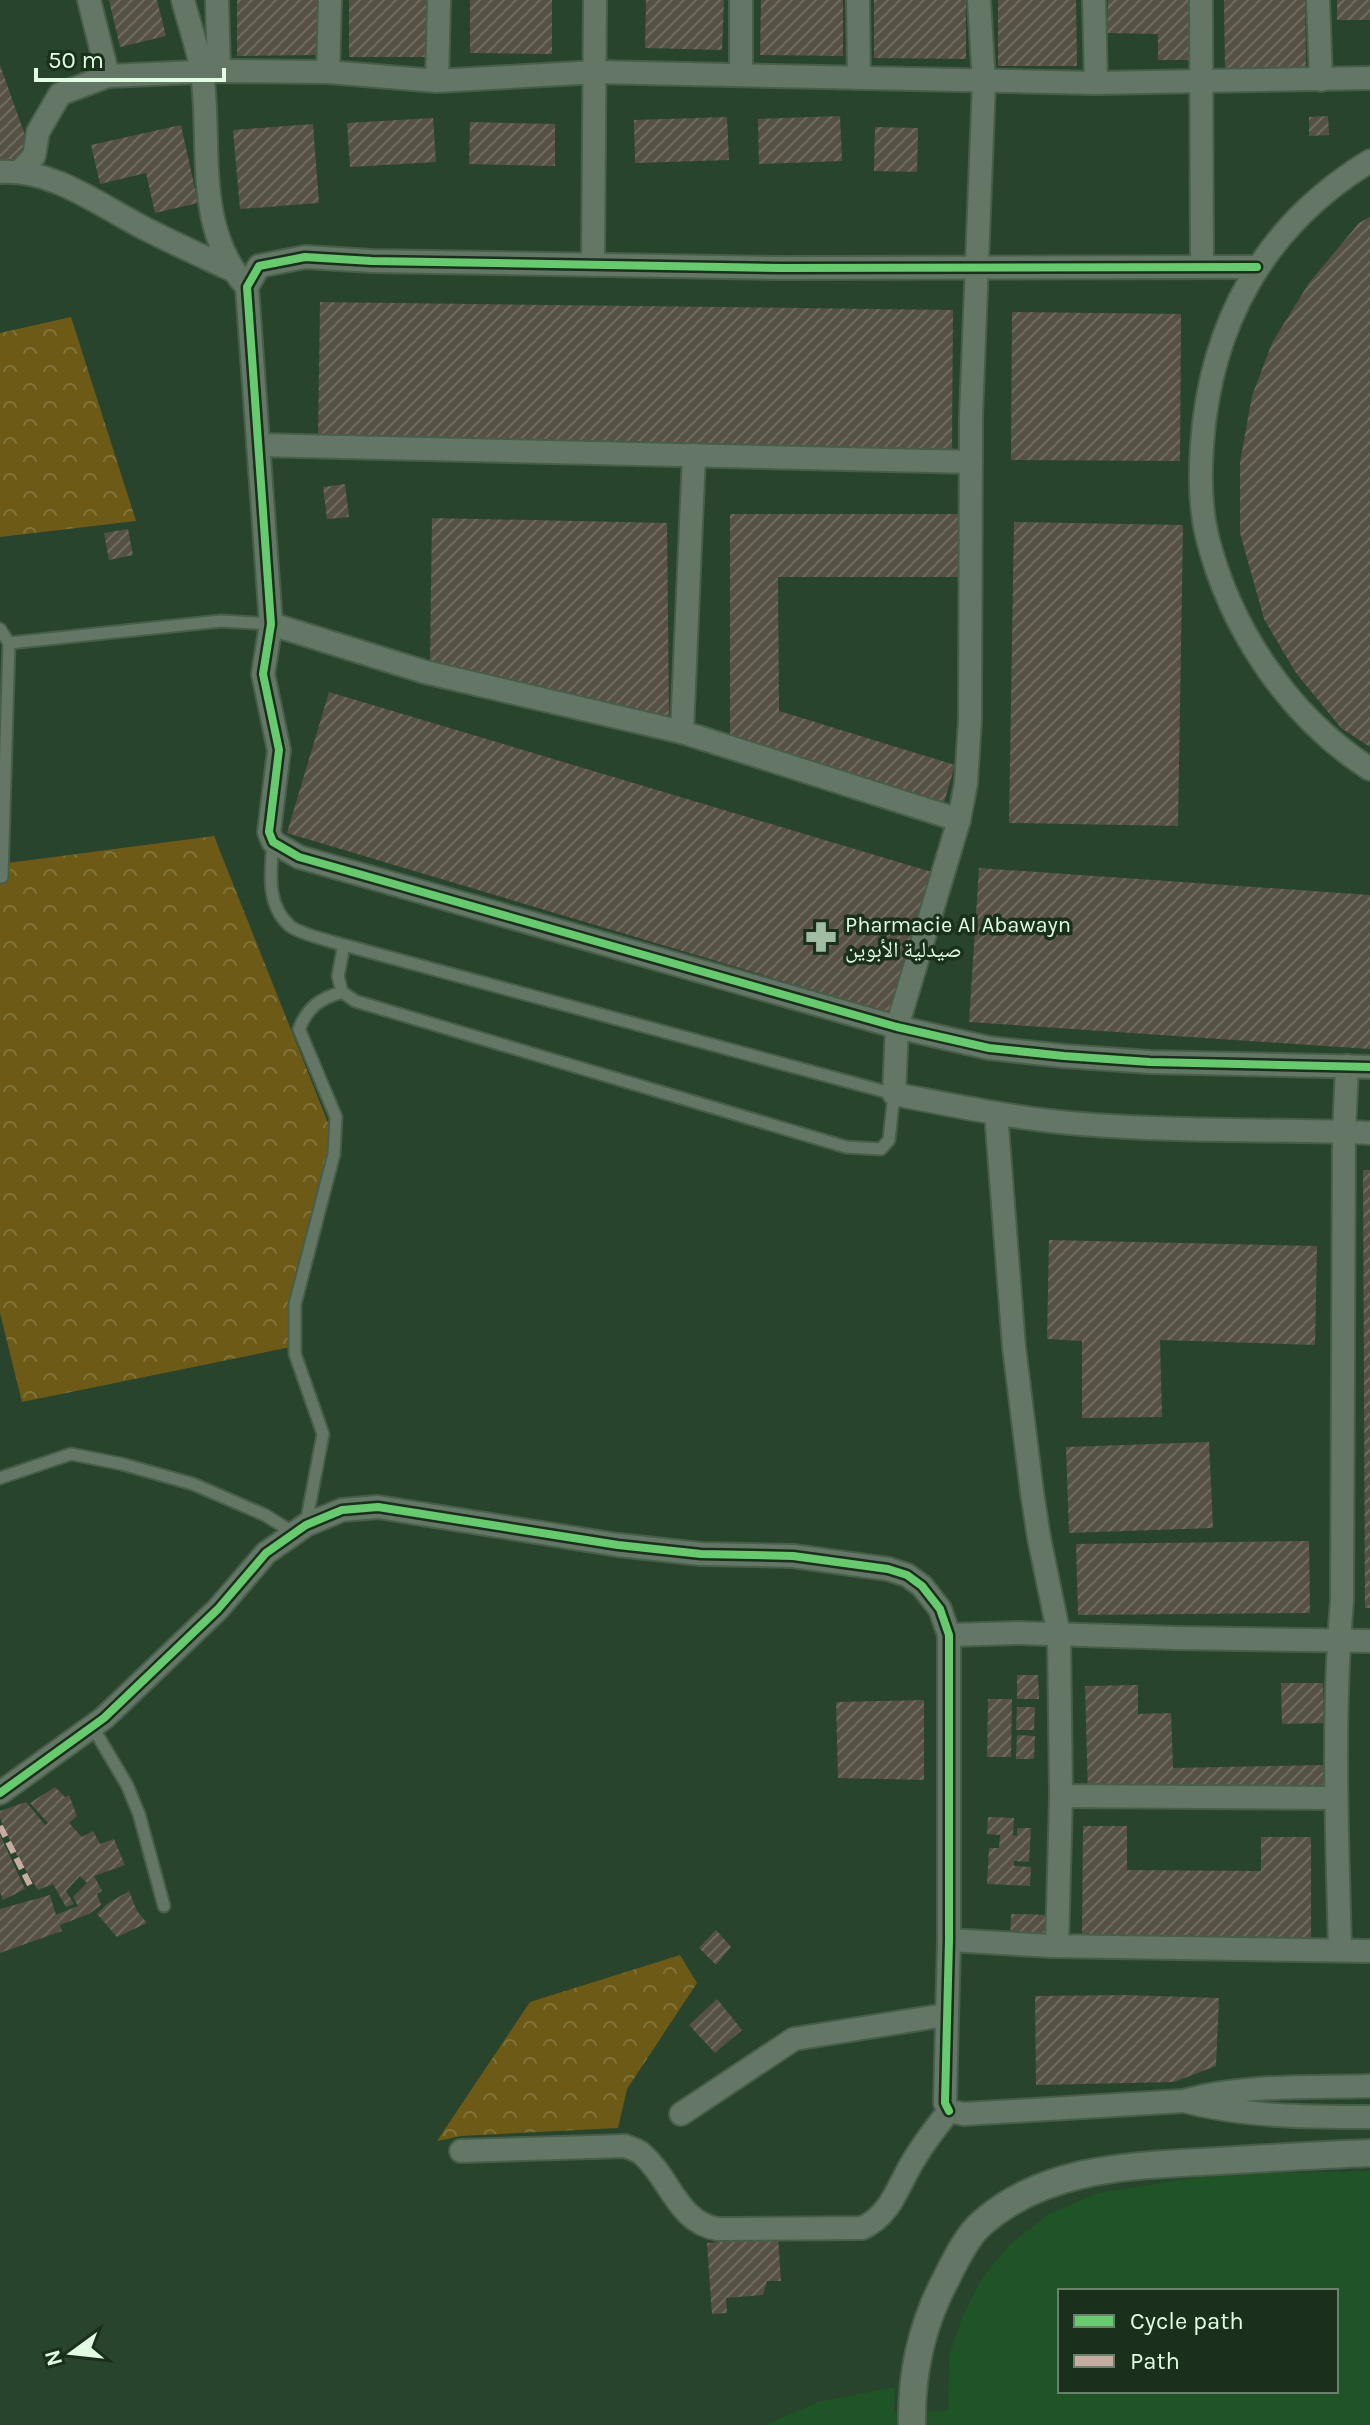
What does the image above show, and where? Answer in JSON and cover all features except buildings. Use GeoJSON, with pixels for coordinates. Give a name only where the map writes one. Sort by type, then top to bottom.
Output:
{"type":"FeatureCollection","features":[{"type":"Feature","properties":{"kind":"street"},"geometry":{"type":"LineString","coordinates":[[89,0],[108,76]]}},
{"type":"Feature","properties":{"kind":"street"},"geometry":{"type":"LineString","coordinates":[[183,0],[210,71]]}},
{"type":"Feature","properties":{"kind":"street"},"geometry":{"type":"LineString","coordinates":[[217,0],[206,169],[211,208],[239,278],[258,445],[271,624],[263,674],[279,750],[269,832],[273,842],[299,857],[897,1027],[989,1048],[1150,1062],[1359,1066],[1344,1132],[1342,1586],[1336,1798],[1340,1949]]}},
{"type":"Feature","properties":{"kind":"street"},"geometry":{"type":"LineString","coordinates":[[328,72],[330,0]]}},
{"type":"Feature","properties":{"kind":"street"},"geometry":{"type":"LineString","coordinates":[[437,81],[439,0]]}},
{"type":"Feature","properties":{"kind":"street"},"geometry":{"type":"LineString","coordinates":[[593,265],[595,0]]}},
{"type":"Feature","properties":{"kind":"street"},"geometry":{"type":"LineString","coordinates":[[741,0],[741,75]]}},
{"type":"Feature","properties":{"kind":"street"},"geometry":{"type":"LineString","coordinates":[[858,0],[859,78]]}},
{"type":"Feature","properties":{"kind":"street"},"geometry":{"type":"LineString","coordinates":[[979,0],[984,82],[976,267],[971,462],[970,720],[966,783],[959,820],[897,1027],[894,1094],[1078,1124],[1370,1133]]}},
{"type":"Feature","properties":{"kind":"street"},"geometry":{"type":"LineString","coordinates":[[1094,0],[1096,83]]}},
{"type":"Feature","properties":{"kind":"street"},"geometry":{"type":"LineString","coordinates":[[1201,0],[1202,267]]}},
{"type":"Feature","properties":{"kind":"street"},"geometry":{"type":"LineString","coordinates":[[1318,0],[1321,80]]}},
{"type":"Feature","properties":{"kind":"street"},"geometry":{"type":"LineString","coordinates":[[11,171],[34,156],[38,132],[60,94],[108,76],[210,71],[328,72],[437,81],[596,72],[1096,83],[1370,78]]}},
{"type":"Feature","properties":{"kind":"street"},"geometry":{"type":"LineString","coordinates":[[1370,161],[1326,189],[1286,229],[1257,267],[1227,327],[1205,404],[1200,478],[1206,535],[1233,609],[1268,669],[1317,728],[1370,769]]}},
{"type":"Feature","properties":{"kind":"street"},"geometry":{"type":"LineString","coordinates":[[11,171],[51,179],[239,278]]}},
{"type":"Feature","properties":{"kind":"street"},"geometry":{"type":"LineString","coordinates":[[239,278],[259,266],[305,257],[372,261],[781,268],[1257,267]]}},
{"type":"Feature","properties":{"kind":"street"},"geometry":{"type":"LineString","coordinates":[[258,445],[971,462]]}},
{"type":"Feature","properties":{"kind":"street"},"geometry":{"type":"LineString","coordinates":[[682,732],[694,455]]}},
{"type":"Feature","properties":{"kind":"street"},"geometry":{"type":"LineString","coordinates":[[271,624],[425,672],[682,732],[959,820]]}},
{"type":"Feature","properties":{"kind":"street"},"geometry":{"type":"LineString","coordinates":[[996,1113],[1021,1405],[1039,1538],[1059,1635],[1061,1796],[1057,1946]]}},
{"type":"Feature","properties":{"kind":"street"},"geometry":{"type":"LineString","coordinates":[[0,1793],[92,1726],[131,1693],[218,1609],[266,1553],[300,1529],[342,1510],[378,1507],[618,1545],[701,1554],[793,1556],[888,1569],[907,1575],[922,1586],[940,1609],[949,1635],[949,1940],[945,2015],[945,2103],[949,2111]]}},
{"type":"Feature","properties":{"kind":"street"},"geometry":{"type":"LineString","coordinates":[[949,1635],[1370,1641]]}},
{"type":"Feature","properties":{"kind":"street"},"geometry":{"type":"LineString","coordinates":[[1061,1796],[1336,1798]]}},
{"type":"Feature","properties":{"kind":"street"},"geometry":{"type":"LineString","coordinates":[[949,1940],[1057,1946],[1370,1951]]}},
{"type":"Feature","properties":{"kind":"street"},"geometry":{"type":"LineString","coordinates":[[681,2114],[794,2039],[945,2015]]}},
{"type":"Feature","properties":{"kind":"street"},"geometry":{"type":"LineString","coordinates":[[949,2111],[964,2114],[1183,2101],[1209,2093],[1239,2090],[1370,2086]]}},
{"type":"Feature","properties":{"kind":"street"},"geometry":{"type":"LineString","coordinates":[[1183,2101],[1235,2113],[1286,2117],[1370,2117]]}},
{"type":"Feature","properties":{"kind":"street"},"geometry":{"type":"LineString","coordinates":[[461,2151],[625,2146],[642,2153],[691,2218],[704,2227],[862,2228],[877,2221],[887,2210],[913,2160],[949,2111]]}},
{"type":"Feature","properties":{"kind":"street"},"geometry":{"type":"LineString","coordinates":[[912,2418],[918,2355],[935,2298],[980,2224],[1027,2192],[1071,2177],[1127,2166],[1370,2153]]}},
{"type":"Feature","properties":{"kind":"lane"},"geometry":{"type":"LineString","coordinates":[[9,643],[221,621],[271,624]]}},
{"type":"Feature","properties":{"kind":"lane"},"geometry":{"type":"LineString","coordinates":[[0,629],[9,643],[2,877]]}},
{"type":"Feature","properties":{"kind":"lane"},"geometry":{"type":"LineString","coordinates":[[273,842],[270,886],[277,908],[291,927],[344,945],[894,1094],[889,1140],[881,1149],[846,1147],[355,1001],[342,992],[338,976],[344,945]]}},
{"type":"Feature","properties":{"kind":"lane"},"geometry":{"type":"LineString","coordinates":[[0,1478],[71,1454],[122,1464],[193,1484],[300,1529],[323,1434],[295,1354],[295,1304],[334,1154],[336,1117],[299,1029],[304,1016],[322,998],[342,992]]}},
{"type":"Feature","properties":{"kind":"lane"},"geometry":{"type":"LineString","coordinates":[[92,1726],[127,1785],[139,1814],[164,1906]]}},
{"type":"Feature","properties":{"kind":"shaded area"},"geometry":{"type":"Polygon","coordinates":[[[1370,2171],[1370,2425],[766,2425],[818,2402],[895,2387],[894,2412],[948,2411],[949,2356],[963,2315],[981,2280],[1008,2246],[1049,2214],[1098,2193],[1200,2177],[1370,2171]]]}},
{"type":"Feature","properties":{"kind":"green space"},"geometry":{"type":"Polygon","coordinates":[[[71,317],[136,521],[0,537],[0,333],[71,317]]]}},
{"type":"Feature","properties":{"kind":"green space"},"geometry":{"type":"Polygon","coordinates":[[[214,836],[340,1153],[291,1347],[22,1402],[0,1313],[0,864],[214,836]]]}},
{"type":"Feature","properties":{"kind":"green space"},"geometry":{"type":"Polygon","coordinates":[[[680,1955],[697,1983],[627,2089],[618,2128],[461,2136],[437,2141],[530,2002],[680,1955]]]}},
{"type":"Feature","properties":{"kind":"marked path"},"geometry":{"type":"LineString","coordinates":[[0,1826],[31,1887]]}},
{"type":"Feature","properties":{"kind":"cycle path"},"geometry":{"type":"LineString","coordinates":[[1257,267],[781,268],[372,261],[305,257],[259,266],[247,287],[271,624],[263,674],[279,750],[269,832],[273,842],[299,857],[897,1027],[989,1048],[1150,1062],[1370,1067]]}},
{"type":"Feature","properties":{"kind":"cycle path"},"geometry":{"type":"LineString","coordinates":[[0,1793],[104,1718],[218,1609],[266,1553],[306,1525],[342,1510],[378,1507],[618,1545],[701,1554],[793,1556],[888,1569],[907,1575],[922,1586],[940,1609],[949,1635],[949,1940],[945,2103],[949,2111]]}},
{"type":"Feature","properties":{"kind":"place","name":"Pharmacie Al Abawayn صيدلية الأبوين"},"geometry":{"type":"Point","coordinates":[821,937]}}]}
